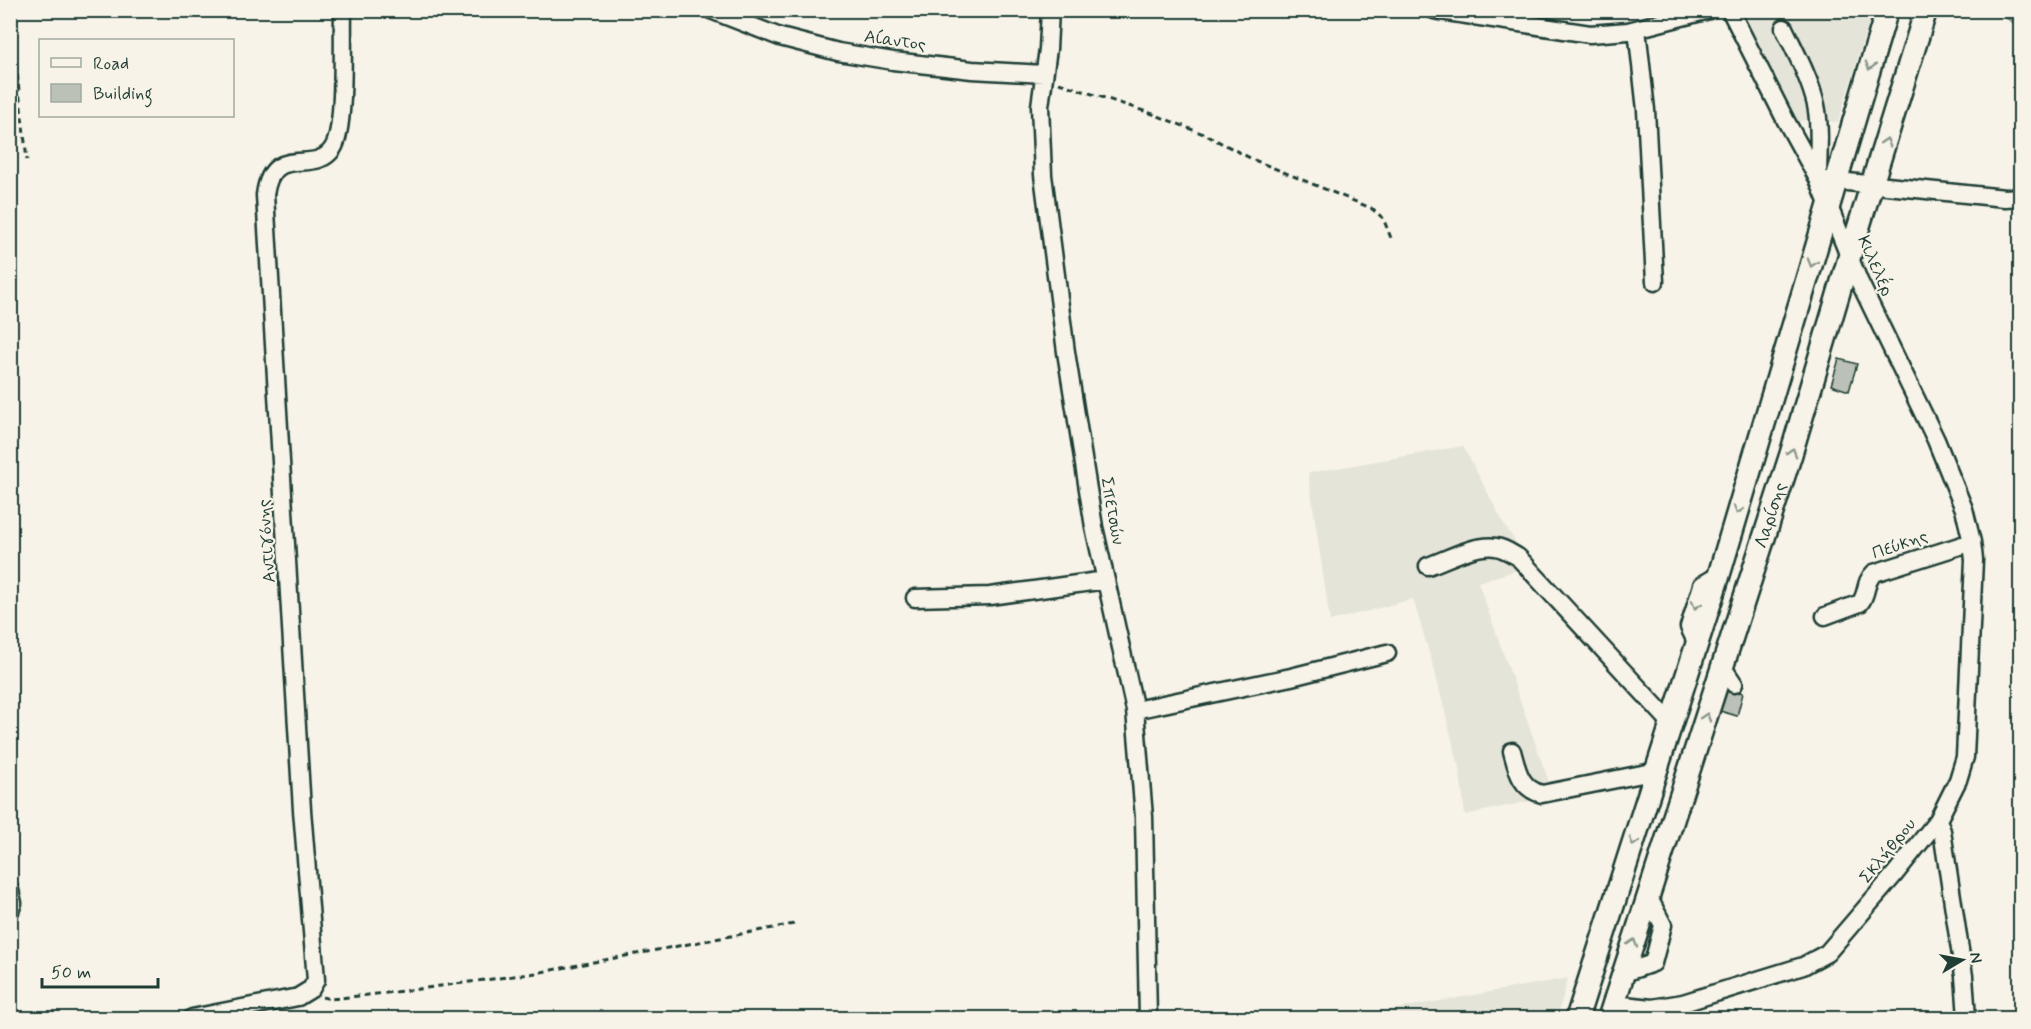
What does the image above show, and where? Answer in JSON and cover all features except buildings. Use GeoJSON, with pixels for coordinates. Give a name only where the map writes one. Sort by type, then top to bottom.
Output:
{"type":"FeatureCollection","features":[{"type":"Feature","properties":{"kind":"main road","name":"Λαρίσης"},"geometry":{"type":"LineString","coordinates":[[1577,1018],[1719,575],[1829,207],[1827,180],[1887,10]]}},
{"type":"Feature","properties":{"kind":"main road","name":"Λαρίσης"},"geometry":{"type":"LineString","coordinates":[[1611,1011],[1648,896],[1728,675],[1849,258],[1926,10]]}},
{"type":"Feature","properties":{"kind":"street","name":"Αντιγόνης"},"geometry":{"type":"LineString","coordinates":[[309,991],[316,980],[302,810],[265,195],[268,179],[275,169],[291,162],[319,159],[326,156],[335,145],[340,124],[343,10]]}},
{"type":"Feature","properties":{"kind":"street","name":"Αίαντος"},"geometry":{"type":"LineString","coordinates":[[711,10],[780,37],[838,52],[893,62],[1044,76]]}},
{"type":"Feature","properties":{"kind":"street","name":"Σπετσών"},"geometry":{"type":"LineString","coordinates":[[1050,10],[1040,118],[1043,175],[1066,352],[1094,527],[1135,710],[1144,817],[1148,1018]]}},
{"type":"Feature","properties":{"kind":"street"},"geometry":{"type":"LineString","coordinates":[[1434,10],[1578,33],[1637,29],[1709,10]]}},
{"type":"Feature","properties":{"kind":"street"},"geometry":{"type":"LineString","coordinates":[[1730,10],[1786,121],[1827,180],[2005,198],[2020,197]]}},
{"type":"Feature","properties":{"kind":"street"},"geometry":{"type":"LineString","coordinates":[[1784,28],[1806,75],[1816,105],[1827,180]]}},
{"type":"Feature","properties":{"kind":"street"},"geometry":{"type":"LineString","coordinates":[[1637,29],[1646,110],[1655,282]]}},
{"type":"Feature","properties":{"kind":"street","name":"Κιλελέρ"},"geometry":{"type":"LineString","coordinates":[[1829,207],[1859,281],[1945,461],[1964,509],[1972,542]]}},
{"type":"Feature","properties":{"kind":"street","name":"Πεύκης"},"geometry":{"type":"LineString","coordinates":[[1824,616],[1860,603],[1864,599],[1868,581],[1874,573],[1972,542]]}},
{"type":"Feature","properties":{"kind":"street","name":"Σκλήθρου"},"geometry":{"type":"LineString","coordinates":[[1611,1011],[1683,1003],[1803,966],[1818,959],[1835,946],[1938,820],[1958,780],[1965,757],[1974,561],[1972,542]]}},
{"type":"Feature","properties":{"kind":"street"},"geometry":{"type":"LineString","coordinates":[[1428,566],[1487,547],[1498,547],[1518,557],[1672,724]]}},
{"type":"Feature","properties":{"kind":"street"},"geometry":{"type":"LineString","coordinates":[[915,598],[990,596],[1106,580]]}},
{"type":"Feature","properties":{"kind":"street"},"geometry":{"type":"LineString","coordinates":[[1135,710],[1291,677],[1387,653]]}},
{"type":"Feature","properties":{"kind":"street"},"geometry":{"type":"LineString","coordinates":[[1512,751],[1524,784],[1533,792],[1542,794],[1657,771]]}},
{"type":"Feature","properties":{"kind":"street"},"geometry":{"type":"LineString","coordinates":[[1938,820],[1942,831],[1964,976],[1967,1018]]}},
{"type":"Feature","properties":{"kind":"street"},"geometry":{"type":"LineString","coordinates":[[10,890],[14,903],[10,911]]}},
{"type":"Feature","properties":{"kind":"street"},"geometry":{"type":"LineString","coordinates":[[192,1018],[298,997],[309,991]]}},
{"type":"Feature","properties":{"kind":"path"},"geometry":{"type":"LineString","coordinates":[[10,12],[27,160]]}},
{"type":"Feature","properties":{"kind":"path"},"geometry":{"type":"LineString","coordinates":[[1044,76],[1164,118],[1206,135],[1254,160],[1371,208],[1383,218],[1391,238]]}},
{"type":"Feature","properties":{"kind":"path"},"geometry":{"type":"LineString","coordinates":[[309,991],[320,997],[331,999],[486,980],[546,971],[794,924]]}},
{"type":"Feature","properties":{"kind":"shaded area"},"geometry":{"type":"Polygon","coordinates":[[[1741,11],[1873,11],[1838,122],[1797,121],[1741,11]]]}},
{"type":"Feature","properties":{"kind":"shaded area"},"geometry":{"type":"Polygon","coordinates":[[[1995,11],[2020,11],[2020,27],[1995,11]]]}},
{"type":"Feature","properties":{"kind":"shaded area"},"geometry":{"type":"Polygon","coordinates":[[[1463,446],[1504,524],[1531,566],[1478,582],[1554,796],[1465,815],[1460,772],[1435,672],[1413,599],[1330,621],[1308,473],[1463,446]]]}},
{"type":"Feature","properties":{"kind":"shaded area"},"geometry":{"type":"Polygon","coordinates":[[[1568,978],[1557,1018],[1363,1018],[1362,1015],[1568,978]]]}}]}
